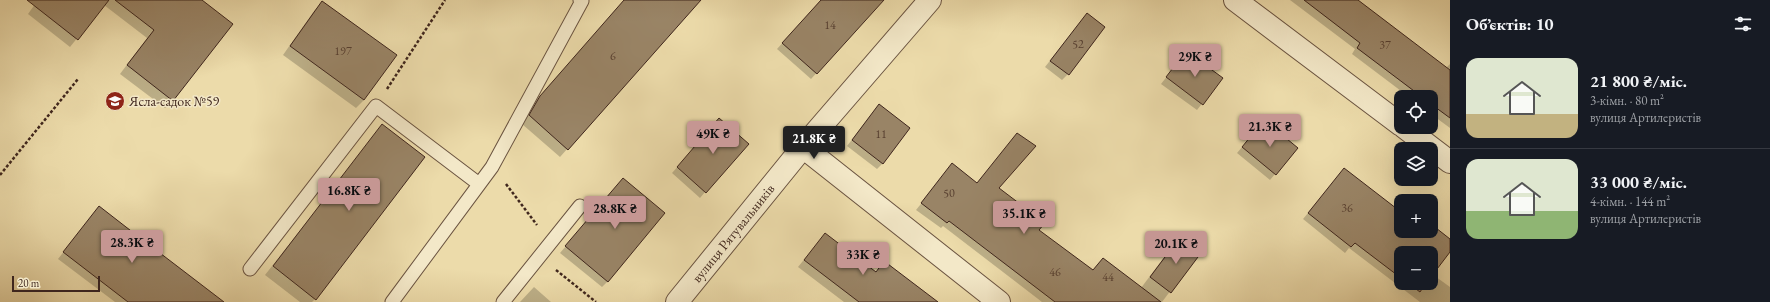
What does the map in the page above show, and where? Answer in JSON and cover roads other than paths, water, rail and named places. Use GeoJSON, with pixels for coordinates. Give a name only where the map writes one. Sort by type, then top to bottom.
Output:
{"type":"FeatureCollection","features":[{"type":"Feature","properties":{"kind":"street","name":"вулиця Рятувальників"},"geometry":{"type":"LineString","coordinates":[[677,302],[803,147],[930,0]]}},
{"type":"Feature","properties":{"kind":"street"},"geometry":{"type":"LineString","coordinates":[[1235,0],[1394,120]]}},
{"type":"Feature","properties":{"kind":"street"},"geometry":{"type":"LineString","coordinates":[[1413,134],[1450,162]]}},
{"type":"Feature","properties":{"kind":"street"},"geometry":{"type":"LineString","coordinates":[[803,147],[999,302]]}},
{"type":"Feature","properties":{"kind":"lane"},"geometry":{"type":"LineString","coordinates":[[392,302],[492,166],[582,1],[580,0]]}},
{"type":"Feature","properties":{"kind":"lane"},"geometry":{"type":"LineString","coordinates":[[250,269],[376,106],[479,184]]}},
{"type":"Feature","properties":{"kind":"lane"},"geometry":{"type":"LineString","coordinates":[[503,302],[580,206]]}},
{"type":"Feature","properties":{"kind":"place","name":"Ясла-садок №59"},"geometry":{"type":"Point","coordinates":[115,101]}}]}
